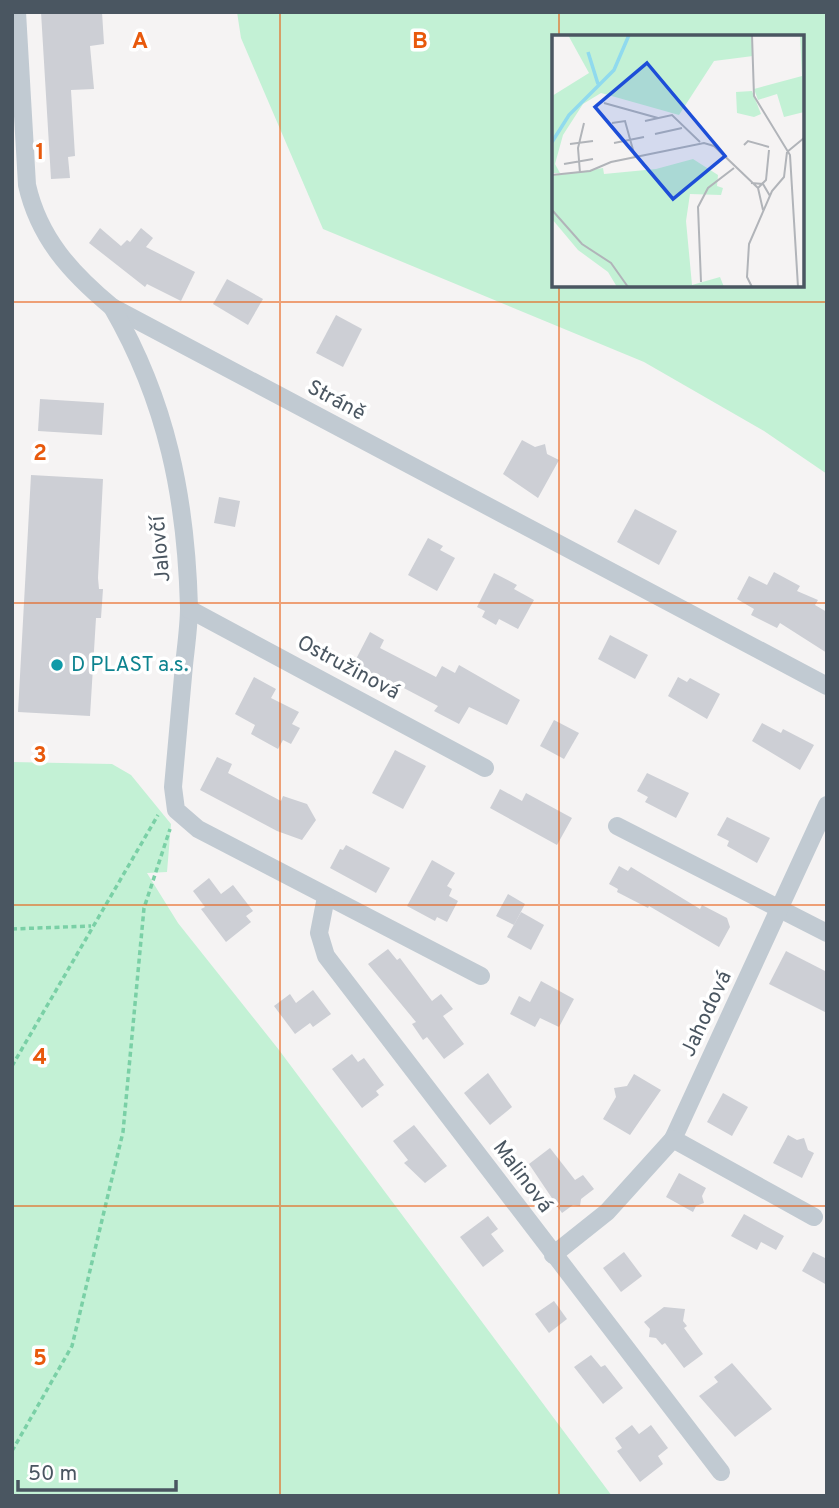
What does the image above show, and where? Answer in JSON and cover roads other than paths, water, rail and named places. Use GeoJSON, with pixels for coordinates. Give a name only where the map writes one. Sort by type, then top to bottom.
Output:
{"type":"FeatureCollection","features":[{"type":"Feature","properties":{"kind":"street","name":"Stráně"},"geometry":{"type":"LineString","coordinates":[[17,12],[27,185],[33,211],[45,236],[69,267],[112,307],[827,686]]}},
{"type":"Feature","properties":{"kind":"street","name":"Jalovčí"},"geometry":{"type":"LineString","coordinates":[[112,307],[136,349],[154,391],[171,447],[181,506],[189,609],[175,804],[198,829],[326,897]]}},
{"type":"Feature","properties":{"kind":"street","name":"Ostružinová"},"geometry":{"type":"LineString","coordinates":[[189,609],[485,768]]}},
{"type":"Feature","properties":{"kind":"street","name":"Jahodová"},"geometry":{"type":"LineString","coordinates":[[553,1255],[607,1212],[673,1139],[782,908],[827,805]]}},
{"type":"Feature","properties":{"kind":"street"},"geometry":{"type":"LineString","coordinates":[[617,826],[827,933]]}},
{"type":"Feature","properties":{"kind":"street"},"geometry":{"type":"LineString","coordinates":[[326,897],[481,976]]}},
{"type":"Feature","properties":{"kind":"street","name":"Malinová"},"geometry":{"type":"LineString","coordinates":[[326,897],[318,933],[326,956],[721,1472]]}},
{"type":"Feature","properties":{"kind":"street"},"geometry":{"type":"LineString","coordinates":[[673,1139],[814,1217]]}},
{"type":"Feature","properties":{"kind":"place","name":"D PLAST a.s."},"geometry":{"type":"Point","coordinates":[57,665]}}]}
